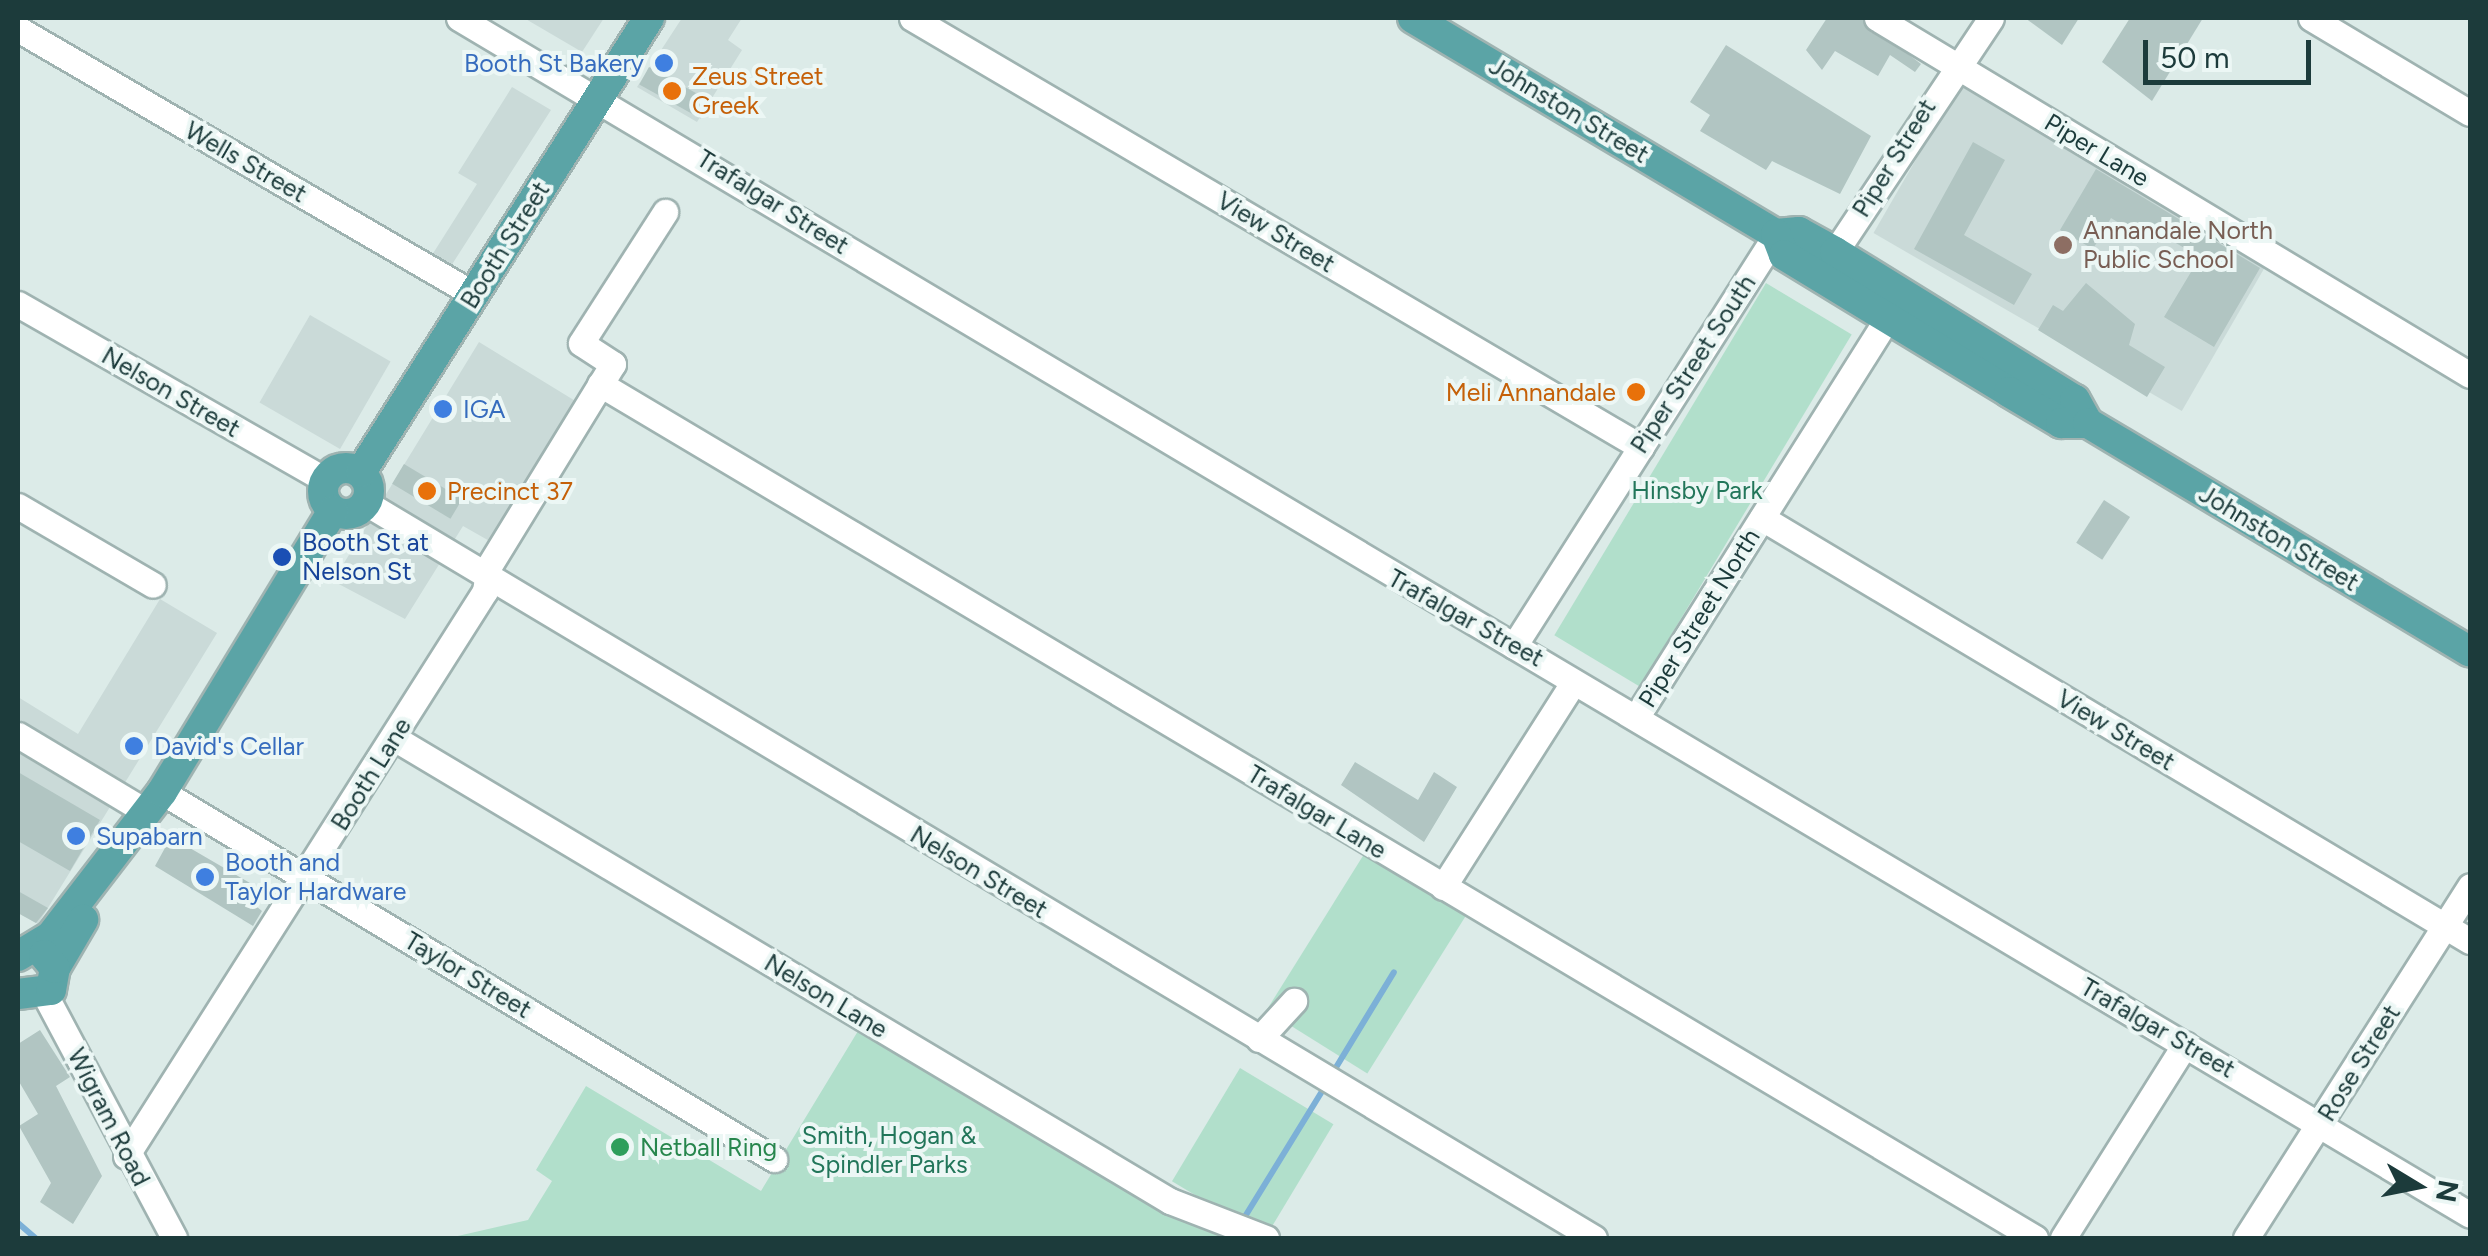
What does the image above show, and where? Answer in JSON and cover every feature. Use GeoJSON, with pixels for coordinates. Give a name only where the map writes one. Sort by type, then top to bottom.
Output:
{"type":"FeatureCollection","features":[{"type":"Feature","properties":{"kind":"main road","name":"Booth Street"},"geometry":{"type":"LineString","coordinates":[[360,472],[649,18]]}},
{"type":"Feature","properties":{"kind":"main road","name":"Johnston Street"},"geometry":{"type":"LineString","coordinates":[[1413,18],[1776,234],[1799,232],[1834,252],[2075,400],[2088,423],[2470,652]]}},
{"type":"Feature","properties":{"kind":"main road","name":"Johnston Street"},"geometry":{"type":"LineString","coordinates":[[1776,234],[1784,256],[2061,423],[2088,423]]}},
{"type":"Feature","properties":{"kind":"main road"},"geometry":{"type":"LineString","coordinates":[[33,973],[154,802],[333,511],[325,480],[341,468],[360,472],[366,503],[350,514],[333,511]]}},
{"type":"Feature","properties":{"kind":"street","name":"Trafalgar Street"},"geometry":{"type":"LineString","coordinates":[[459,18],[1514,646],[1571,686],[1637,716],[2470,1215]]}},
{"type":"Feature","properties":{"kind":"street","name":"View Street"},"geometry":{"type":"LineString","coordinates":[[912,18],[1641,447]]}},
{"type":"Feature","properties":{"kind":"street","name":"Piper Lane"},"geometry":{"type":"LineString","coordinates":[[1877,18],[2470,375]]}},
{"type":"Feature","properties":{"kind":"street","name":"Piper Street"},"geometry":{"type":"LineString","coordinates":[[1834,252],[1991,18]]}},
{"type":"Feature","properties":{"kind":"street"},"geometry":{"type":"LineString","coordinates":[[2311,18],[2470,112]]}},
{"type":"Feature","properties":{"kind":"street","name":"Wells Street"},"geometry":{"type":"LineString","coordinates":[[18,30],[475,294]]}},
{"type":"Feature","properties":{"kind":"street"},"geometry":{"type":"LineString","coordinates":[[600,384],[613,364],[581,343],[665,212]]}},
{"type":"Feature","properties":{"kind":"street","name":"Piper Street South"},"geometry":{"type":"LineString","coordinates":[[1514,646],[1776,234]]}},
{"type":"Feature","properties":{"kind":"street","name":"Nelson Street"},"geometry":{"type":"LineString","coordinates":[[18,304],[325,480]]}},
{"type":"Feature","properties":{"kind":"street","name":"Piper Street North"},"geometry":{"type":"LineString","coordinates":[[1637,716],[1888,318]]}},
{"type":"Feature","properties":{"kind":"street","name":"Booth Lane"},"geometry":{"type":"LineString","coordinates":[[126,1156],[394,738],[600,384]]}},
{"type":"Feature","properties":{"kind":"street","name":"Trafalgar Lane"},"geometry":{"type":"LineString","coordinates":[[600,384],[2035,1238]]}},
{"type":"Feature","properties":{"kind":"street","name":"Nelson Street"},"geometry":{"type":"LineString","coordinates":[[366,503],[486,580],[1594,1238]]}},
{"type":"Feature","properties":{"kind":"street"},"geometry":{"type":"LineString","coordinates":[[18,506],[153,585]]}},
{"type":"Feature","properties":{"kind":"street","name":"View Street"},"geometry":{"type":"LineString","coordinates":[[1762,518],[2470,941]]}},
{"type":"Feature","properties":{"kind":"street"},"geometry":{"type":"LineString","coordinates":[[1443,887],[1571,686]]}},
{"type":"Feature","properties":{"kind":"street","name":"Taylor Street"},"geometry":{"type":"LineString","coordinates":[[18,734],[306,878],[774,1158]]}},
{"type":"Feature","properties":{"kind":"street","name":"Nelson Lane"},"geometry":{"type":"LineString","coordinates":[[394,738],[1180,1206],[1266,1238]]}},
{"type":"Feature","properties":{"kind":"street","name":"Rose Street"},"geometry":{"type":"LineString","coordinates":[[2246,1238],[2470,886]]}},
{"type":"Feature","properties":{"kind":"street","name":"Wigram Road"},"geometry":{"type":"LineString","coordinates":[[33,973],[126,1156],[174,1238]]}},
{"type":"Feature","properties":{"kind":"street"},"geometry":{"type":"LineString","coordinates":[[1259,1038],[1294,1001]]}},
{"type":"Feature","properties":{"kind":"street"},"geometry":{"type":"LineString","coordinates":[[2063,1238],[2186,1044]]}},
{"type":"Feature","properties":{"kind":"shaded area"},"geometry":{"type":"Polygon","coordinates":[[[524,18],[604,18],[582,52],[524,18]]]}},
{"type":"Feature","properties":{"kind":"shaded area"},"geometry":{"type":"Polygon","coordinates":[[[682,18],[742,18],[728,40],[742,50],[697,122],[637,87],[682,18]]]}},
{"type":"Feature","properties":{"kind":"shaded area","name":"Annandale North Public School"},"geometry":{"type":"Polygon","coordinates":[[[1959,85],[2267,263],[2182,411],[1874,233],[1959,85]]]}},
{"type":"Feature","properties":{"kind":"shaded area"},"geometry":{"type":"Polygon","coordinates":[[[512,87],[551,110],[451,266],[432,255],[477,184],[458,173],[512,87]]]}},
{"type":"Feature","properties":{"kind":"shaded area"},"geometry":{"type":"Polygon","coordinates":[[[310,315],[391,362],[340,449],[260,402],[310,315]]]}},
{"type":"Feature","properties":{"kind":"shaded area"},"geometry":{"type":"Polygon","coordinates":[[[479,342],[577,402],[493,543],[463,526],[405,619],[333,581],[479,342]]]}},
{"type":"Feature","properties":{"kind":"shaded area"},"geometry":{"type":"Polygon","coordinates":[[[160,599],[217,633],[38,924],[18,913],[18,697],[78,734],[160,599]]]}},
{"type":"Feature","properties":{"kind":"green space","name":"Hinsby Park"},"geometry":{"type":"Polygon","coordinates":[[[1766,283],[1852,335],[1640,687],[1554,635],[1766,283]]]}},
{"type":"Feature","properties":{"kind":"green space"},"geometry":{"type":"Polygon","coordinates":[[[1366,851],[1467,914],[1367,1073],[1266,1010],[1366,851]]]}},
{"type":"Feature","properties":{"kind":"green space","name":"Smith, Hogan & Spindler Parks"},"geometry":{"type":"Polygon","coordinates":[[[858,1031],[1226,1238],[449,1238],[528,1220],[552,1181],[536,1170],[586,1086],[761,1191],[858,1031]]]}},
{"type":"Feature","properties":{"kind":"green space"},"geometry":{"type":"Polygon","coordinates":[[[1240,1068],[1333,1124],[1265,1237],[1172,1181],[1240,1068]]]}},
{"type":"Feature","properties":{"kind":"building"},"geometry":{"type":"Polygon","coordinates":[[[1827,18],[1861,18],[1921,64],[1915,72],[1890,55],[1878,76],[1835,51],[1822,70],[1806,50],[1827,18]]]}},
{"type":"Feature","properties":{"kind":"building"},"geometry":{"type":"Polygon","coordinates":[[[2025,18],[2079,18],[2062,45],[2025,18]]]}},
{"type":"Feature","properties":{"kind":"building"},"geometry":{"type":"Polygon","coordinates":[[[2130,18],[2203,18],[2152,101],[2102,62],[2130,18]]]}},
{"type":"Feature","properties":{"kind":"building"},"geometry":{"type":"Polygon","coordinates":[[[1726,45],[1871,136],[1840,194],[1772,161],[1766,170],[1700,131],[1710,115],[1690,102],[1726,45]]]}},
{"type":"Feature","properties":{"kind":"building","name":"Zeus Street Greek"},"geometry":{"type":"Polygon","coordinates":[[[649,67],[710,101],[701,118],[639,84],[649,67]]]}},
{"type":"Feature","properties":{"kind":"building"},"geometry":{"type":"Polygon","coordinates":[[[1973,142],[2005,160],[1964,235],[2032,274],[2014,305],[1914,249],[1973,142]]]}},
{"type":"Feature","properties":{"kind":"building"},"geometry":{"type":"Polygon","coordinates":[[[2096,169],[2260,268],[2214,347],[2164,317],[2200,257],[2143,224],[2137,234],[2111,218],[2093,249],[2060,230],[2096,169]]]}},
{"type":"Feature","properties":{"kind":"building"},"geometry":{"type":"Polygon","coordinates":[[[2086,283],[2135,324],[2129,345],[2165,367],[2147,397],[2038,330],[2053,305],[2063,311],[2086,283]]]}},
{"type":"Feature","properties":{"kind":"building","name":"Precinct 37"},"geometry":{"type":"Polygon","coordinates":[[[404,464],[462,499],[450,519],[392,484],[404,464]]]}},
{"type":"Feature","properties":{"kind":"building"},"geometry":{"type":"Polygon","coordinates":[[[2104,500],[2130,517],[2102,560],[2076,543],[2104,500]]]}},
{"type":"Feature","properties":{"kind":"building"},"geometry":{"type":"Polygon","coordinates":[[[1355,762],[1418,800],[1434,772],[1457,787],[1424,842],[1341,785],[1355,762]]]}},
{"type":"Feature","properties":{"kind":"building"},"geometry":{"type":"Polygon","coordinates":[[[18,772],[100,820],[70,871],[18,841],[18,772]]]}},
{"type":"Feature","properties":{"kind":"building","name":"Booth and Taylor Hardware"},"geometry":{"type":"Polygon","coordinates":[[[171,837],[257,887],[247,899],[262,911],[253,926],[155,866],[171,837]]]}},
{"type":"Feature","properties":{"kind":"building"},"geometry":{"type":"Polygon","coordinates":[[[18,891],[48,908],[36,923],[18,913],[18,891]]]}},
{"type":"Feature","properties":{"kind":"building"},"geometry":{"type":"Polygon","coordinates":[[[40,1030],[70,1077],[56,1086],[102,1176],[73,1224],[40,1202],[51,1183],[19,1126],[38,1114],[18,1080],[18,1044],[40,1030]]]}},
{"type":"Feature","properties":{"kind":"waterway"},"geometry":{"type":"LineString","coordinates":[[1332,1074],[1394,972]]}},
{"type":"Feature","properties":{"kind":"waterway"},"geometry":{"type":"LineString","coordinates":[[1241,1223],[1326,1085]]}},
{"type":"Feature","properties":{"kind":"waterway"},"geometry":{"type":"LineString","coordinates":[[18,1223],[35,1238]]}},
{"type":"Feature","properties":{"kind":"place","name":"Booth St Bakery"},"geometry":{"type":"Point","coordinates":[664,63]}},
{"type":"Feature","properties":{"kind":"place","name":"Zeus Street Greek"},"geometry":{"type":"Point","coordinates":[672,91]}},
{"type":"Feature","properties":{"kind":"place","name":"Annandale North Public School"},"geometry":{"type":"Point","coordinates":[2063,245]}},
{"type":"Feature","properties":{"kind":"place","name":"Meli Annandale"},"geometry":{"type":"Point","coordinates":[1636,392]}},
{"type":"Feature","properties":{"kind":"place","name":"IGA"},"geometry":{"type":"Point","coordinates":[443,409]}},
{"type":"Feature","properties":{"kind":"place","name":"Precinct 37"},"geometry":{"type":"Point","coordinates":[427,491]}},
{"type":"Feature","properties":{"kind":"place","name":"Booth St at Nelson St"},"geometry":{"type":"Point","coordinates":[282,557]}},
{"type":"Feature","properties":{"kind":"place","name":"David's Cellar"},"geometry":{"type":"Point","coordinates":[134,746]}},
{"type":"Feature","properties":{"kind":"place","name":"Supabarn"},"geometry":{"type":"Point","coordinates":[76,836]}},
{"type":"Feature","properties":{"kind":"place","name":"Booth and Taylor Hardware"},"geometry":{"type":"Point","coordinates":[205,877]}},
{"type":"Feature","properties":{"kind":"place","name":"Netball Ring"},"geometry":{"type":"Point","coordinates":[620,1147]}}]}
